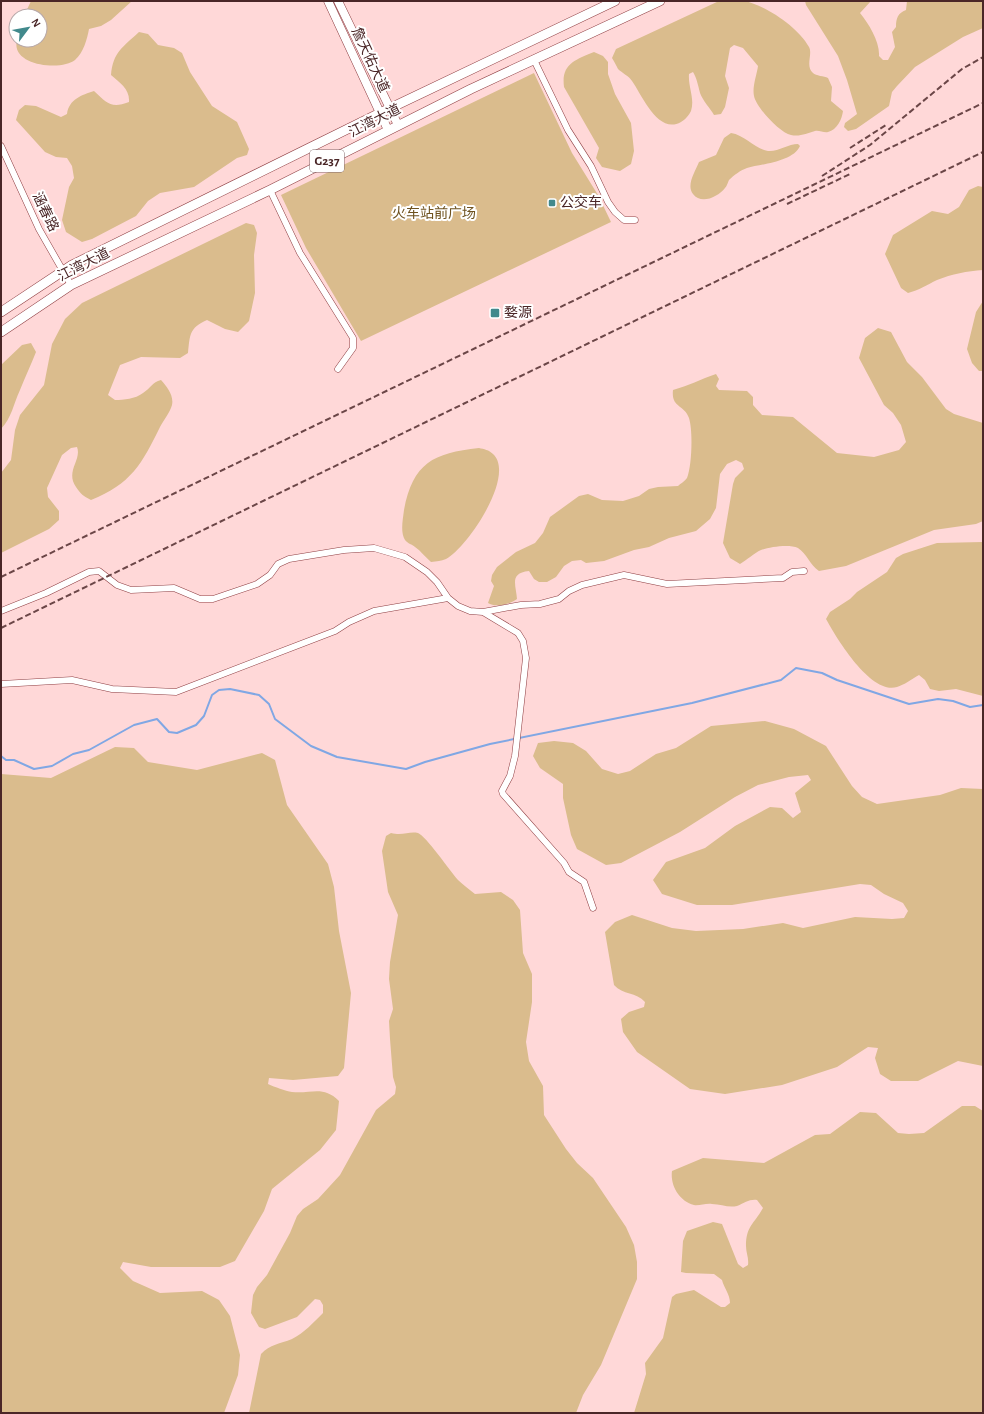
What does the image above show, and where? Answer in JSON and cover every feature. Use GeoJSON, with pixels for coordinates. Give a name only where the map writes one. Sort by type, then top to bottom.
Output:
{"type":"FeatureCollection","features":[{"type":"Feature","properties":{"kind":"highway","name":"江湾大道"},"geometry":{"type":"LineString","coordinates":[[1,312],[62,272],[380,113],[615,1]]}},
{"type":"Feature","properties":{"kind":"highway","name":"江湾大道"},"geometry":{"type":"LineString","coordinates":[[1,332],[71,286],[270,190],[398,125],[660,1]]}},
{"type":"Feature","properties":{"kind":"main road","name":"詹天佑大道"},"geometry":{"type":"LineString","coordinates":[[328,1],[388,130]]}},
{"type":"Feature","properties":{"kind":"main road","name":"詹天佑大道"},"geometry":{"type":"LineString","coordinates":[[338,1],[398,125]]}},
{"type":"Feature","properties":{"kind":"street"},"geometry":{"type":"LineString","coordinates":[[534,60],[568,130],[591,166],[613,210],[624,220],[635,220]]}},
{"type":"Feature","properties":{"kind":"street","name":"涵春路"},"geometry":{"type":"LineString","coordinates":[[1,146],[39,229],[71,286]]}},
{"type":"Feature","properties":{"kind":"street"},"geometry":{"type":"LineString","coordinates":[[270,190],[300,253],[353,338],[353,348],[338,369]]}},
{"type":"Feature","properties":{"kind":"street"},"geometry":{"type":"LineString","coordinates":[[1,612],[46,593],[89,572],[99,571],[117,585],[131,590],[174,588],[200,599],[213,599],[257,584],[270,575],[278,564],[289,558],[360,548],[374,548],[405,557],[427,572],[437,582],[448,598],[470,611],[483,612],[521,605],[540,604],[559,599],[569,590],[582,585],[624,575],[667,584],[783,578],[792,572],[804,571]]}},
{"type":"Feature","properties":{"kind":"street"},"geometry":{"type":"LineString","coordinates":[[1,684],[72,680],[112,688],[176,692],[335,631],[349,622],[374,611],[448,598]]}},
{"type":"Feature","properties":{"kind":"street"},"geometry":{"type":"LineString","coordinates":[[483,612],[518,633],[524,641],[526,648],[515,756],[510,776],[502,791],[503,794],[564,863],[569,872],[584,882],[593,908]]}},
{"type":"Feature","properties":{"kind":"green space"},"geometry":{"type":"Polygon","coordinates":[[[31,1],[132,1],[111,20],[101,26],[89,29],[83,49],[78,57],[68,63],[59,65],[38,64],[29,61],[21,56],[17,49],[48,48],[48,8],[28,8],[31,1]]]}},
{"type":"Feature","properties":{"kind":"green space"},"geometry":{"type":"Polygon","coordinates":[[[719,1],[744,1],[761,7],[780,18],[804,39],[810,50],[809,64],[811,70],[814,74],[828,78],[832,87],[831,101],[843,111],[840,121],[834,129],[828,132],[817,131],[800,135],[791,135],[775,125],[764,113],[754,96],[754,85],[758,66],[743,48],[734,45],[730,48],[725,76],[729,88],[725,107],[721,114],[714,115],[705,102],[700,93],[693,72],[689,74],[692,106],[691,111],[685,119],[673,125],[665,123],[652,112],[631,79],[618,69],[612,58],[616,49],[719,1]]]}},
{"type":"Feature","properties":{"kind":"green space"},"geometry":{"type":"Polygon","coordinates":[[[805,1],[871,1],[860,13],[873,33],[878,45],[879,56],[883,60],[888,60],[895,47],[892,32],[896,27],[898,16],[906,10],[907,1],[983,1],[983,28],[963,37],[915,67],[892,92],[889,106],[856,129],[848,131],[844,127],[845,123],[857,114],[847,80],[838,56],[806,5],[805,1]]]}},
{"type":"Feature","properties":{"kind":"green space"},"geometry":{"type":"Polygon","coordinates":[[[139,32],[148,34],[158,45],[174,48],[182,53],[190,72],[212,106],[237,122],[249,149],[247,155],[237,158],[194,187],[160,193],[148,201],[136,216],[92,239],[82,242],[66,232],[62,220],[69,187],[74,178],[72,166],[67,158],[56,157],[45,152],[16,120],[19,110],[25,105],[36,106],[61,117],[67,114],[73,101],[94,91],[106,102],[113,105],[129,102],[128,93],[126,90],[111,75],[112,67],[120,50],[139,32]]]}},
{"type":"Feature","properties":{"kind":"green space"},"geometry":{"type":"Polygon","coordinates":[[[594,52],[603,56],[608,62],[608,74],[615,94],[631,123],[634,151],[631,164],[620,171],[602,167],[596,158],[599,148],[564,87],[564,79],[567,68],[575,61],[594,52]]]}},
{"type":"Feature","properties":{"kind":"green space","name":"火车站前广场"},"geometry":{"type":"Polygon","coordinates":[[[534,73],[572,153],[598,195],[611,222],[361,341],[306,248],[281,195],[534,73]]]}},
{"type":"Feature","properties":{"kind":"green space"},"geometry":{"type":"Polygon","coordinates":[[[731,133],[741,136],[759,148],[768,151],[794,144],[798,144],[800,146],[791,156],[784,159],[740,171],[729,180],[722,191],[714,197],[700,199],[696,197],[690,187],[699,162],[716,155],[724,138],[731,133]]]}},
{"type":"Feature","properties":{"kind":"green space"},"geometry":{"type":"Polygon","coordinates":[[[978,186],[983,187],[983,270],[948,276],[908,293],[901,288],[885,254],[893,235],[932,211],[948,214],[959,207],[969,190],[978,186]]]}},
{"type":"Feature","properties":{"kind":"green space"},"geometry":{"type":"Polygon","coordinates":[[[246,223],[254,225],[257,233],[254,255],[255,293],[249,321],[238,332],[225,329],[207,320],[194,329],[190,337],[188,353],[180,358],[141,357],[120,365],[108,395],[115,400],[137,397],[156,382],[161,380],[168,388],[172,398],[170,410],[141,462],[126,480],[105,494],[91,500],[81,493],[73,481],[72,476],[78,452],[77,447],[71,448],[62,455],[47,488],[48,497],[59,511],[59,520],[49,529],[1,553],[1,473],[11,460],[15,430],[20,415],[44,385],[52,344],[65,319],[82,303],[246,223]]]}},
{"type":"Feature","properties":{"kind":"green space"},"geometry":{"type":"Polygon","coordinates":[[[983,301],[983,371],[979,371],[972,363],[967,349],[976,312],[983,301]]]}},
{"type":"Feature","properties":{"kind":"green space"},"geometry":{"type":"Polygon","coordinates":[[[878,328],[891,332],[907,362],[922,377],[946,409],[954,414],[983,423],[983,521],[976,524],[934,530],[846,566],[819,571],[813,566],[801,550],[790,546],[761,550],[740,564],[730,558],[723,543],[733,484],[735,478],[744,469],[742,463],[736,460],[727,464],[720,474],[716,508],[710,519],[696,531],[669,538],[649,547],[634,550],[604,561],[586,563],[581,560],[572,561],[564,566],[556,577],[547,582],[539,582],[534,579],[529,571],[523,572],[516,577],[515,580],[517,599],[503,605],[488,603],[494,586],[491,581],[492,575],[497,567],[516,552],[535,543],[543,533],[550,517],[579,496],[588,494],[602,500],[623,501],[639,496],[649,489],[678,486],[687,478],[691,457],[690,424],[687,414],[674,400],[673,390],[710,376],[716,374],[719,379],[716,386],[719,390],[747,391],[753,397],[753,405],[762,415],[793,417],[837,453],[874,457],[899,450],[906,442],[901,425],[893,413],[884,405],[859,358],[865,338],[878,328]]]}},
{"type":"Feature","properties":{"kind":"green space"},"geometry":{"type":"Polygon","coordinates":[[[31,343],[36,352],[10,415],[1,429],[1,365],[22,345],[31,343]]]}},
{"type":"Feature","properties":{"kind":"green space"},"geometry":{"type":"Polygon","coordinates":[[[479,448],[493,454],[498,464],[498,478],[494,493],[477,526],[466,540],[446,559],[431,562],[403,537],[402,525],[404,510],[413,481],[428,463],[437,457],[463,450],[479,448]]]}},
{"type":"Feature","properties":{"kind":"green space"},"geometry":{"type":"Polygon","coordinates":[[[983,542],[983,696],[956,689],[939,691],[930,689],[925,680],[919,675],[897,687],[887,687],[876,683],[856,664],[838,639],[826,619],[830,612],[887,572],[896,558],[903,554],[937,543],[983,542]]]}},
{"type":"Feature","properties":{"kind":"green space"},"geometry":{"type":"Polygon","coordinates":[[[765,721],[794,729],[826,746],[852,786],[862,797],[877,804],[940,795],[961,788],[983,789],[983,1066],[958,1061],[918,1081],[891,1081],[880,1074],[875,1058],[878,1048],[868,1047],[837,1067],[782,1085],[725,1094],[690,1089],[637,1052],[623,1032],[621,1019],[629,1012],[644,1007],[645,1002],[614,985],[605,932],[615,922],[632,915],[672,928],[696,931],[743,929],[783,923],[803,928],[855,917],[892,919],[904,918],[908,911],[903,903],[884,894],[871,885],[860,884],[732,905],[697,905],[662,894],[653,880],[666,862],[705,848],[735,826],[770,807],[782,808],[793,818],[801,812],[795,793],[811,780],[808,775],[789,777],[758,785],[735,797],[680,832],[621,863],[606,865],[577,849],[571,835],[563,798],[563,784],[540,768],[533,756],[538,743],[554,741],[573,743],[586,751],[602,769],[618,774],[630,771],[656,754],[676,748],[711,726],[765,721]]]}},
{"type":"Feature","properties":{"kind":"green space"},"geometry":{"type":"Polygon","coordinates":[[[115,747],[134,748],[148,762],[197,770],[262,753],[275,760],[287,805],[328,864],[334,887],[339,931],[351,993],[344,1068],[338,1076],[293,1080],[269,1078],[268,1084],[289,1091],[317,1091],[328,1093],[333,1096],[339,1101],[336,1130],[320,1150],[272,1189],[264,1211],[235,1261],[220,1267],[151,1267],[123,1262],[120,1268],[133,1281],[160,1293],[202,1291],[219,1300],[230,1316],[240,1355],[238,1375],[224,1413],[1,1413],[1,774],[51,778],[115,747]]]}},
{"type":"Feature","properties":{"kind":"green space"},"geometry":{"type":"Polygon","coordinates":[[[391,833],[418,833],[432,847],[458,880],[475,894],[501,892],[513,900],[520,910],[523,953],[532,974],[532,1002],[526,1042],[529,1061],[543,1086],[544,1115],[566,1149],[577,1163],[593,1178],[626,1227],[634,1245],[637,1262],[637,1279],[601,1365],[583,1395],[576,1413],[249,1413],[261,1354],[272,1346],[301,1334],[323,1313],[323,1305],[320,1300],[315,1299],[297,1317],[265,1329],[259,1327],[251,1313],[253,1295],[257,1287],[267,1275],[290,1233],[297,1216],[303,1209],[318,1199],[340,1175],[376,1110],[395,1094],[396,1087],[393,1077],[389,1021],[393,1009],[389,979],[390,962],[398,915],[388,892],[382,851],[386,836],[391,833]]]}},
{"type":"Feature","properties":{"kind":"green space"},"geometry":{"type":"Polygon","coordinates":[[[962,1106],[975,1106],[983,1111],[983,1413],[634,1413],[646,1374],[645,1363],[663,1338],[672,1297],[676,1294],[694,1290],[721,1307],[725,1307],[730,1303],[722,1280],[714,1274],[681,1272],[683,1241],[687,1231],[713,1222],[722,1224],[738,1264],[743,1268],[748,1265],[746,1246],[747,1234],[763,1208],[757,1200],[749,1201],[737,1206],[710,1204],[694,1205],[689,1203],[680,1196],[674,1187],[672,1182],[672,1171],[703,1158],[764,1163],[815,1135],[830,1134],[860,1112],[876,1113],[898,1133],[924,1133],[962,1106]]]}},
{"type":"Feature","properties":{"kind":"waterway"},"geometry":{"type":"LineString","coordinates":[[1,756],[6,760],[14,760],[34,769],[52,766],[73,754],[89,750],[134,725],[157,719],[169,732],[177,733],[196,725],[204,716],[212,695],[219,690],[230,689],[259,695],[269,704],[275,719],[311,746],[337,757],[406,769],[425,762],[490,744],[692,703],[781,680],[796,668],[822,673],[837,680],[909,704],[938,699],[953,701],[970,707],[983,705]]}},
{"type":"Feature","properties":{"kind":"railway"},"geometry":{"type":"LineString","coordinates":[[822,176],[870,145],[962,69],[983,57]]}},
{"type":"Feature","properties":{"kind":"railway"},"geometry":{"type":"LineString","coordinates":[[1,577],[983,103]]}},
{"type":"Feature","properties":{"kind":"railway"},"geometry":{"type":"LineString","coordinates":[[850,148],[886,125]]}},
{"type":"Feature","properties":{"kind":"railway"},"geometry":{"type":"LineString","coordinates":[[1,628],[983,152]]}},
{"type":"Feature","properties":{"kind":"railway"},"geometry":{"type":"LineString","coordinates":[[787,204],[850,174]]}},
{"type":"Feature","properties":{"kind":"place","name":"公交车"},"geometry":{"type":"Point","coordinates":[552,203]}},
{"type":"Feature","properties":{"kind":"place","name":"婺源"},"geometry":{"type":"Point","coordinates":[495,313]}}]}
